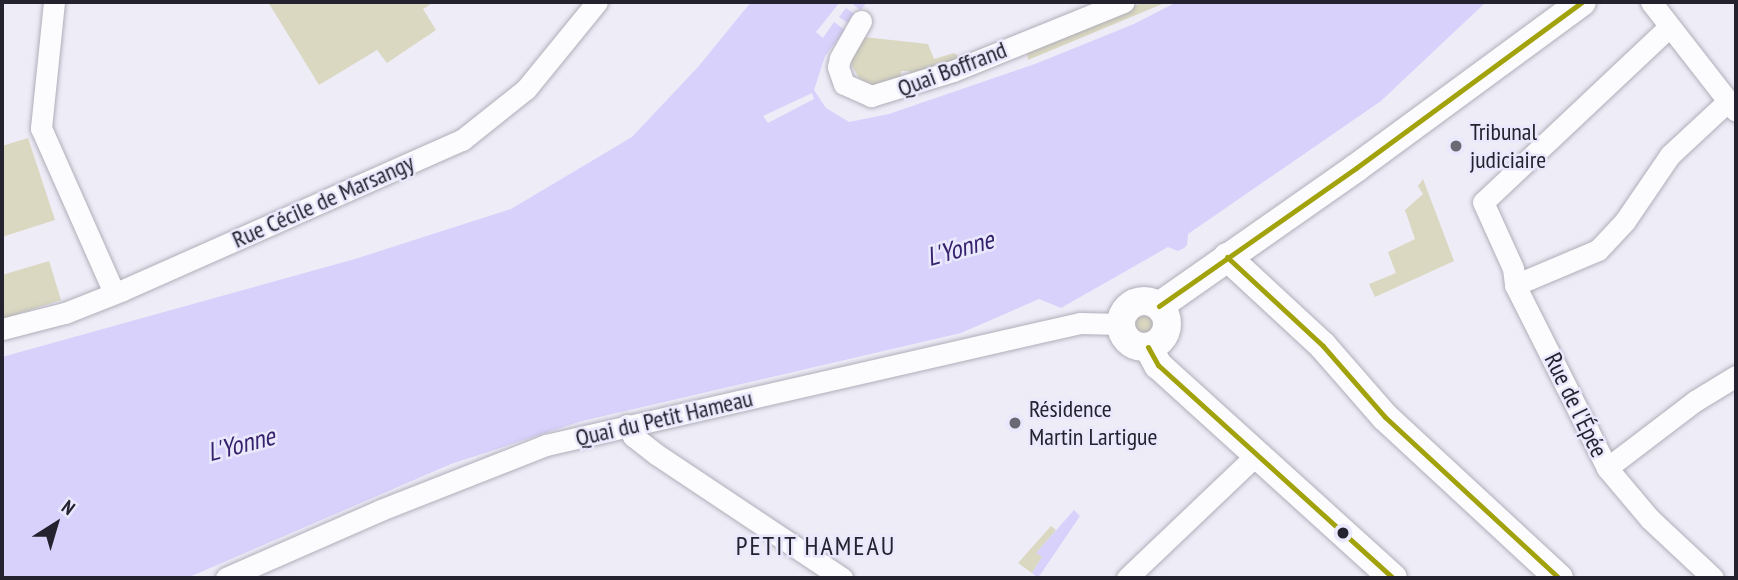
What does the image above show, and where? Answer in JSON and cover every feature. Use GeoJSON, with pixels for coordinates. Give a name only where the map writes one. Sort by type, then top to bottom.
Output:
{"type":"FeatureCollection","features":[{"type":"Feature","properties":{"kind":"main road"},"geometry":{"type":"LineString","coordinates":[[1522,44],[1565,2]]}},
{"type":"Feature","properties":{"kind":"main road"},"geometry":{"type":"LineString","coordinates":[[1159,306],[1356,168],[1582,2]]}},
{"type":"Feature","properties":{"kind":"main road"},"geometry":{"type":"LineString","coordinates":[[1227,257],[1323,346],[1385,417],[1559,578]]}},
{"type":"Feature","properties":{"kind":"main road"},"geometry":{"type":"LineString","coordinates":[[1138,301],[1153,302],[1159,306],[1167,318],[1166,333],[1162,339],[1148,347],[1132,344],[1126,338],[1121,324],[1125,310],[1138,301]]}},
{"type":"Feature","properties":{"kind":"main road"},"geometry":{"type":"LineString","coordinates":[[1148,347],[1158,365],[1393,578]]}},
{"type":"Feature","properties":{"kind":"street"},"geometry":{"type":"LineString","coordinates":[[54,2],[41,128],[114,293]]}},
{"type":"Feature","properties":{"kind":"street","name":"Rue Cécile de Marsangy"},"geometry":{"type":"LineString","coordinates":[[2,330],[65,313],[114,293],[462,140],[526,89],[597,2]]}},
{"type":"Feature","properties":{"kind":"street","name":"Quai Boffrand"},"geometry":{"type":"LineString","coordinates":[[861,21],[838,67],[844,84],[871,96],[953,71],[1124,2]]}},
{"type":"Feature","properties":{"kind":"street"},"geometry":{"type":"LineString","coordinates":[[1515,285],[1598,250],[1625,221],[1670,155],[1732,107],[1663,11]]}},
{"type":"Feature","properties":{"kind":"street","name":"Rue de l'Épée"},"geometry":{"type":"LineString","coordinates":[[1663,11],[1483,202],[1513,268],[1515,285],[1607,468],[1650,519],[1713,578]]}},
{"type":"Feature","properties":{"kind":"street","name":"Quai du Petit Hameau"},"geometry":{"type":"LineString","coordinates":[[233,577],[381,510],[546,445],[1080,323],[1121,324]]}},
{"type":"Feature","properties":{"kind":"street"},"geometry":{"type":"LineString","coordinates":[[1607,468],[1695,401],[1736,376]]}},
{"type":"Feature","properties":{"kind":"street"},"geometry":{"type":"LineString","coordinates":[[627,425],[633,436],[656,454],[842,578]]}},
{"type":"Feature","properties":{"kind":"street"},"geometry":{"type":"LineString","coordinates":[[1127,578],[1256,455]]}},
{"type":"Feature","properties":{"kind":"shaded area"},"geometry":{"type":"Polygon","coordinates":[[[268,2],[434,2],[423,9],[436,30],[387,63],[377,50],[319,85],[268,2]]]}},
{"type":"Feature","properties":{"kind":"shaded area"},"geometry":{"type":"Polygon","coordinates":[[[1144,2],[1167,2],[1028,60],[1027,53],[1144,2]]]}},
{"type":"Feature","properties":{"kind":"shaded area"},"geometry":{"type":"Polygon","coordinates":[[[864,37],[928,44],[934,59],[954,53],[961,58],[911,78],[909,71],[901,71],[901,82],[880,89],[859,78],[852,66],[852,54],[864,37]]]}},
{"type":"Feature","properties":{"kind":"shaded area"},"geometry":{"type":"Polygon","coordinates":[[[28,138],[55,220],[2,237],[2,146],[28,138]]]}},
{"type":"Feature","properties":{"kind":"shaded area"},"geometry":{"type":"Polygon","coordinates":[[[1423,179],[1454,261],[1375,297],[1369,284],[1396,273],[1388,252],[1415,239],[1405,210],[1423,194],[1418,186],[1423,179]]]}},
{"type":"Feature","properties":{"kind":"shaded area"},"geometry":{"type":"Polygon","coordinates":[[[49,261],[61,300],[2,319],[2,275],[49,261]]]}},
{"type":"Feature","properties":{"kind":"shaded area"},"geometry":{"type":"Polygon","coordinates":[[[1144,312],[1153,315],[1156,324],[1153,333],[1144,336],[1135,333],[1132,324],[1135,315],[1144,312]]]}},
{"type":"Feature","properties":{"kind":"shaded area"},"geometry":{"type":"Polygon","coordinates":[[[1051,526],[1056,530],[1037,552],[1042,557],[1032,573],[1018,563],[1051,526]]]}},
{"type":"Feature","properties":{"kind":"water","name":"L'Yonne"},"geometry":{"type":"Polygon","coordinates":[[[751,2],[867,2],[825,56],[814,90],[826,108],[849,122],[889,114],[1035,64],[1134,24],[1177,2],[1486,2],[1381,101],[1188,234],[1184,248],[1178,251],[1168,247],[1061,308],[1039,299],[961,333],[582,421],[451,464],[187,578],[2,578],[2,357],[355,259],[511,209],[632,137],[698,67],[751,2]]]}},
{"type":"Feature","properties":{"kind":"water"},"geometry":{"type":"Polygon","coordinates":[[[1074,510],[1080,516],[1038,578],[1032,573],[1042,557],[1036,553],[1074,510]]]}},
{"type":"Feature","properties":{"kind":"pier"},"geometry":{"type":"Polygon","coordinates":[[[840,2],[850,2],[863,12],[859,17],[846,8],[839,17],[852,26],[848,32],[834,22],[823,38],[816,32],[840,2]]]}},
{"type":"Feature","properties":{"kind":"pier"},"geometry":{"type":"Polygon","coordinates":[[[812,93],[814,99],[768,123],[763,116],[812,93]]]}},
{"type":"Feature","properties":{"kind":"transit line"},"geometry":{"type":"LineString","coordinates":[[1159,306],[1356,168],[1582,2]]}},
{"type":"Feature","properties":{"kind":"transit line"},"geometry":{"type":"LineString","coordinates":[[1227,257],[1323,346],[1385,417],[1559,578]]}},
{"type":"Feature","properties":{"kind":"transit line"},"geometry":{"type":"LineString","coordinates":[[1148,347],[1158,365],[1393,578]]}},
{"type":"Feature","properties":{"kind":"place","name":"Tribunal judiciaire"},"geometry":{"type":"Point","coordinates":[1456,146]}},
{"type":"Feature","properties":{"kind":"place","name":"Résidence Martin Lartigue"},"geometry":{"type":"Point","coordinates":[1015,423]}},
{"type":"Feature","properties":{"kind":"district","name":"PETIT HAMEAU"},"geometry":{"type":"Point","coordinates":[816,546]}}]}
